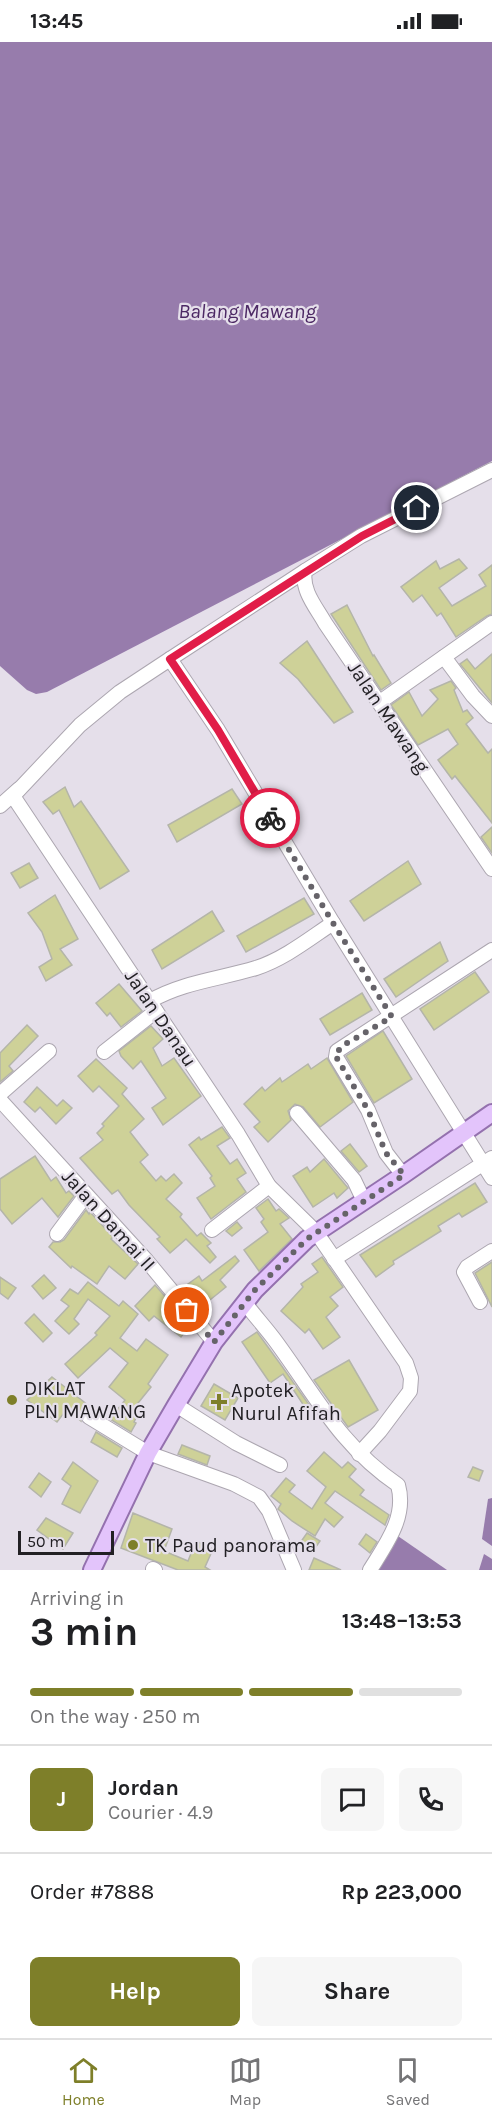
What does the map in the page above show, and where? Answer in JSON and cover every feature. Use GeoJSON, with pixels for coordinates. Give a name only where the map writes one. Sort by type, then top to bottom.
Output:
{"type":"FeatureCollection","features":[{"type":"Feature","properties":{"kind":"main road"},"geometry":{"type":"LineString","coordinates":[[92,1570],[148,1453],[214,1342],[245,1303],[280,1265],[316,1232],[404,1175],[492,1113]]}},
{"type":"Feature","properties":{"kind":"street"},"geometry":{"type":"LineString","coordinates":[[0,806],[17,792],[65,739],[120,692],[362,536],[492,470]]}},
{"type":"Feature","properties":{"kind":"street","name":"Jalan Mawang"},"geometry":{"type":"LineString","coordinates":[[305,571],[303,581],[325,624],[423,768],[490,860]]}},
{"type":"Feature","properties":{"kind":"street"},"geometry":{"type":"LineString","coordinates":[[380,702],[492,622]]}},
{"type":"Feature","properties":{"kind":"street"},"geometry":{"type":"LineString","coordinates":[[444,657],[473,696],[492,716]]}},
{"type":"Feature","properties":{"kind":"street"},"geometry":{"type":"LineString","coordinates":[[170,659],[218,730],[333,923],[463,1133],[487,1161],[492,1178]]}},
{"type":"Feature","properties":{"kind":"street","name":"Jalan Danau"},"geometry":{"type":"LineString","coordinates":[[17,792],[153,1006],[238,1134],[269,1186],[316,1232],[406,1363],[411,1378],[410,1391],[380,1431],[359,1454]]}},
{"type":"Feature","properties":{"kind":"street"},"geometry":{"type":"LineString","coordinates":[[104,1052],[166,992],[258,968],[289,952],[333,923]]}},
{"type":"Feature","properties":{"kind":"street"},"geometry":{"type":"LineString","coordinates":[[404,1175],[386,1153],[368,1110],[335,1055],[342,1046],[392,1017],[492,950]]}},
{"type":"Feature","properties":{"kind":"street"},"geometry":{"type":"LineString","coordinates":[[0,1094],[49,1051]]}},
{"type":"Feature","properties":{"kind":"street","name":"Jalan Damai II"},"geometry":{"type":"LineString","coordinates":[[0,1100],[147,1261],[214,1342]]}},
{"type":"Feature","properties":{"kind":"street"},"geometry":{"type":"LineString","coordinates":[[297,1113],[354,1180],[364,1201]]}},
{"type":"Feature","properties":{"kind":"street"},"geometry":{"type":"LineString","coordinates":[[334,1259],[487,1161]]}},
{"type":"Feature","properties":{"kind":"street"},"geometry":{"type":"LineString","coordinates":[[212,1230],[269,1186]]}},
{"type":"Feature","properties":{"kind":"street"},"geometry":{"type":"LineString","coordinates":[[57,1234],[86,1194]]}},
{"type":"Feature","properties":{"kind":"street"},"geometry":{"type":"LineString","coordinates":[[480,1302],[464,1272],[467,1267],[492,1251]]}},
{"type":"Feature","properties":{"kind":"street"},"geometry":{"type":"LineString","coordinates":[[245,1303],[274,1339],[340,1434],[381,1474],[398,1485],[400,1495],[394,1531],[370,1570]]}},
{"type":"Feature","properties":{"kind":"street"},"geometry":{"type":"LineString","coordinates":[[176,1405],[236,1443],[280,1465]]}},
{"type":"Feature","properties":{"kind":"street"},"geometry":{"type":"LineString","coordinates":[[89,1417],[148,1453],[234,1484],[259,1497],[269,1511],[294,1570]]}},
{"type":"Feature","properties":{"kind":"water","name":"Balang Mawang"},"geometry":{"type":"Polygon","coordinates":[[[0,42],[492,42],[492,461],[47,692],[36,694],[27,690],[0,666],[0,42]]]}},
{"type":"Feature","properties":{"kind":"water"},"geometry":{"type":"Polygon","coordinates":[[[492,1498],[492,1546],[482,1539],[488,1499],[492,1498]]]}},
{"type":"Feature","properties":{"kind":"water"},"geometry":{"type":"Polygon","coordinates":[[[395,1534],[447,1570],[373,1570],[395,1534]]]}},
{"type":"Feature","properties":{"kind":"water"},"geometry":{"type":"Polygon","coordinates":[[[484,1554],[492,1559],[492,1570],[479,1570],[484,1554]]]}},
{"type":"Feature","properties":{"kind":"building"},"geometry":{"type":"Polygon","coordinates":[[[459,559],[467,568],[439,588],[452,606],[486,586],[479,575],[492,565],[492,614],[456,637],[441,613],[437,616],[422,595],[413,602],[401,587],[436,561],[440,569],[459,559]]]}},
{"type":"Feature","properties":{"kind":"building"},"geometry":{"type":"Polygon","coordinates":[[[347,605],[373,656],[391,683],[381,690],[331,614],[347,605]]]}},
{"type":"Feature","properties":{"kind":"building"},"geometry":{"type":"Polygon","coordinates":[[[307,641],[353,712],[334,723],[298,679],[280,663],[307,641]]]}},
{"type":"Feature","properties":{"kind":"building"},"geometry":{"type":"Polygon","coordinates":[[[492,654],[492,703],[460,664],[467,659],[475,669],[492,654]]]}},
{"type":"Feature","properties":{"kind":"building"},"geometry":{"type":"Polygon","coordinates":[[[451,681],[456,688],[454,690],[463,712],[467,710],[473,718],[466,724],[488,753],[492,749],[492,823],[455,776],[452,779],[438,760],[458,744],[448,729],[418,745],[391,705],[409,692],[422,716],[438,699],[430,690],[451,681]]]}},
{"type":"Feature","properties":{"kind":"building"},"geometry":{"type":"Polygon","coordinates":[[[65,787],[74,807],[81,801],[129,871],[100,889],[59,810],[53,814],[43,802],[65,787]]]}},
{"type":"Feature","properties":{"kind":"building"},"geometry":{"type":"Polygon","coordinates":[[[232,789],[242,804],[177,842],[168,825],[232,789]]]}},
{"type":"Feature","properties":{"kind":"building"},"geometry":{"type":"Polygon","coordinates":[[[492,827],[492,853],[481,837],[492,827]]]}},
{"type":"Feature","properties":{"kind":"building"},"geometry":{"type":"Polygon","coordinates":[[[408,861],[421,884],[364,921],[350,901],[408,861]]]}},
{"type":"Feature","properties":{"kind":"building"},"geometry":{"type":"Polygon","coordinates":[[[29,863],[38,878],[20,888],[11,873],[29,863]]]}},
{"type":"Feature","properties":{"kind":"building"},"geometry":{"type":"Polygon","coordinates":[[[55,895],[78,939],[60,949],[72,965],[46,981],[39,967],[52,959],[42,932],[28,913],[55,895]]]}},
{"type":"Feature","properties":{"kind":"building"},"geometry":{"type":"Polygon","coordinates":[[[304,898],[314,914],[246,952],[237,936],[304,898]]]}},
{"type":"Feature","properties":{"kind":"building"},"geometry":{"type":"Polygon","coordinates":[[[212,911],[224,931],[162,969],[152,950],[212,911]]]}},
{"type":"Feature","properties":{"kind":"building"},"geometry":{"type":"Polygon","coordinates":[[[440,942],[448,961],[396,997],[384,979],[440,942]]]}},
{"type":"Feature","properties":{"kind":"building"},"geometry":{"type":"Polygon","coordinates":[[[475,972],[489,992],[434,1030],[420,1009],[475,972]]]}},
{"type":"Feature","properties":{"kind":"building"},"geometry":{"type":"Polygon","coordinates":[[[119,984],[142,1011],[121,1027],[110,1013],[107,1016],[96,1003],[119,984]]]}},
{"type":"Feature","properties":{"kind":"building"},"geometry":{"type":"Polygon","coordinates":[[[362,993],[372,1010],[330,1035],[320,1019],[362,993]]]}},
{"type":"Feature","properties":{"kind":"building"},"geometry":{"type":"Polygon","coordinates":[[[27,1025],[38,1036],[9,1066],[13,1071],[0,1082],[0,1053],[27,1025]]]}},
{"type":"Feature","properties":{"kind":"building"},"geometry":{"type":"Polygon","coordinates":[[[151,1026],[163,1039],[153,1048],[162,1066],[174,1058],[201,1096],[163,1125],[152,1108],[166,1098],[141,1061],[133,1069],[119,1051],[151,1026]]]}},
{"type":"Feature","properties":{"kind":"building"},"geometry":{"type":"Polygon","coordinates":[[[383,1031],[412,1079],[374,1103],[346,1056],[383,1031]]]}},
{"type":"Feature","properties":{"kind":"building"},"geometry":{"type":"Polygon","coordinates":[[[327,1058],[353,1102],[320,1127],[303,1107],[295,1104],[288,1111],[291,1120],[268,1142],[254,1127],[260,1122],[244,1104],[262,1087],[265,1091],[280,1078],[282,1082],[308,1064],[311,1069],[327,1058]]]}},
{"type":"Feature","properties":{"kind":"building"},"geometry":{"type":"Polygon","coordinates":[[[96,1059],[127,1088],[122,1094],[144,1119],[130,1132],[148,1155],[140,1162],[156,1181],[161,1176],[166,1181],[174,1174],[182,1183],[166,1199],[182,1214],[180,1217],[197,1236],[201,1233],[211,1243],[207,1246],[216,1257],[210,1263],[186,1239],[170,1253],[157,1239],[160,1237],[118,1190],[112,1194],[80,1158],[103,1140],[97,1133],[104,1126],[102,1124],[119,1106],[99,1086],[93,1092],[78,1076],[96,1059]]]}},
{"type":"Feature","properties":{"kind":"building"},"geometry":{"type":"Polygon","coordinates":[[[37,1087],[57,1106],[63,1100],[72,1108],[56,1124],[40,1107],[35,1112],[24,1102],[37,1087]]]}},
{"type":"Feature","properties":{"kind":"building"},"geometry":{"type":"Polygon","coordinates":[[[222,1127],[230,1138],[217,1146],[230,1164],[237,1159],[246,1173],[237,1179],[246,1192],[211,1219],[197,1198],[215,1186],[210,1178],[212,1176],[189,1145],[199,1137],[201,1140],[222,1127]]]}},
{"type":"Feature","properties":{"kind":"building"},"geometry":{"type":"Polygon","coordinates":[[[350,1144],[367,1166],[359,1172],[341,1151],[350,1144]]]}},
{"type":"Feature","properties":{"kind":"building"},"geometry":{"type":"Polygon","coordinates":[[[35,1156],[51,1181],[56,1177],[66,1193],[69,1191],[74,1196],[58,1217],[42,1198],[12,1224],[0,1209],[0,1179],[35,1156]]]}},
{"type":"Feature","properties":{"kind":"building"},"geometry":{"type":"Polygon","coordinates":[[[324,1159],[348,1188],[337,1198],[334,1193],[313,1207],[293,1176],[307,1167],[310,1172],[324,1159]]]}},
{"type":"Feature","properties":{"kind":"building"},"geometry":{"type":"Polygon","coordinates":[[[475,1183],[487,1202],[462,1217],[459,1213],[438,1226],[441,1231],[393,1261],[394,1264],[376,1277],[360,1255],[475,1183]]]}},
{"type":"Feature","properties":{"kind":"building"},"geometry":{"type":"Polygon","coordinates":[[[268,1199],[276,1211],[279,1209],[289,1218],[280,1224],[292,1239],[259,1271],[244,1250],[268,1232],[261,1222],[264,1219],[256,1208],[268,1199]]]}},
{"type":"Feature","properties":{"kind":"building"},"geometry":{"type":"Polygon","coordinates":[[[86,1210],[113,1237],[111,1239],[138,1264],[125,1279],[109,1266],[97,1284],[72,1266],[71,1268],[49,1247],[53,1242],[64,1240],[86,1210]]]}},
{"type":"Feature","properties":{"kind":"building"},"geometry":{"type":"Polygon","coordinates":[[[237,1222],[242,1228],[232,1236],[226,1231],[237,1222]]]}},
{"type":"Feature","properties":{"kind":"building"},"geometry":{"type":"Polygon","coordinates":[[[235,1256],[239,1261],[220,1280],[226,1287],[200,1308],[184,1287],[199,1276],[202,1281],[235,1256]]]}},
{"type":"Feature","properties":{"kind":"building"},"geometry":{"type":"Polygon","coordinates":[[[322,1257],[343,1287],[330,1297],[338,1306],[326,1317],[340,1337],[323,1349],[309,1329],[305,1333],[281,1311],[303,1287],[301,1284],[318,1272],[312,1264],[322,1257]]]}},
{"type":"Feature","properties":{"kind":"building"},"geometry":{"type":"Polygon","coordinates":[[[492,1262],[492,1307],[475,1273],[492,1262]]]}},
{"type":"Feature","properties":{"kind":"building"},"geometry":{"type":"Polygon","coordinates":[[[44,1275],[56,1288],[43,1299],[32,1286],[44,1275]]]}},
{"type":"Feature","properties":{"kind":"building"},"geometry":{"type":"Polygon","coordinates":[[[0,1277],[16,1288],[8,1299],[0,1293],[0,1277]]]}},
{"type":"Feature","properties":{"kind":"building"},"geometry":{"type":"Polygon","coordinates":[[[88,1282],[119,1306],[123,1301],[138,1314],[120,1338],[137,1351],[146,1339],[168,1355],[148,1384],[151,1387],[130,1413],[136,1418],[131,1432],[110,1419],[125,1400],[109,1387],[128,1363],[110,1348],[78,1378],[65,1364],[97,1335],[95,1333],[110,1316],[88,1299],[74,1319],[79,1324],[69,1334],[55,1321],[69,1306],[61,1300],[70,1289],[78,1294],[88,1282]]]}},
{"type":"Feature","properties":{"kind":"building"},"geometry":{"type":"Polygon","coordinates":[[[155,1285],[169,1301],[167,1303],[189,1326],[181,1337],[154,1316],[149,1321],[135,1306],[155,1285]]]}},
{"type":"Feature","properties":{"kind":"building"},"geometry":{"type":"Polygon","coordinates":[[[34,1314],[52,1333],[43,1342],[25,1323],[34,1314]]]}},
{"type":"Feature","properties":{"kind":"building"},"geometry":{"type":"Polygon","coordinates":[[[257,1332],[312,1409],[308,1412],[283,1374],[270,1383],[242,1342],[257,1332]]]}},
{"type":"Feature","properties":{"kind":"building"},"geometry":{"type":"Polygon","coordinates":[[[349,1360],[378,1410],[348,1427],[314,1380],[349,1360]]]}},
{"type":"Feature","properties":{"kind":"building"},"geometry":{"type":"Polygon","coordinates":[[[52,1377],[93,1409],[85,1409],[82,1412],[81,1421],[67,1409],[57,1422],[27,1400],[52,1377]]]}},
{"type":"Feature","properties":{"kind":"building","name":"Apotek Nurul Afifah"},"geometry":{"type":"Polygon","coordinates":[[[214,1384],[238,1398],[225,1420],[201,1406],[214,1384]]]}},
{"type":"Feature","properties":{"kind":"building"},"geometry":{"type":"Polygon","coordinates":[[[96,1432],[122,1448],[117,1457],[91,1442],[96,1432]]]}},
{"type":"Feature","properties":{"kind":"building"},"geometry":{"type":"Polygon","coordinates":[[[182,1445],[210,1456],[207,1465],[178,1454],[182,1445]]]}},
{"type":"Feature","properties":{"kind":"building"},"geometry":{"type":"Polygon","coordinates":[[[324,1452],[342,1468],[348,1462],[356,1469],[349,1477],[364,1490],[360,1495],[389,1515],[385,1525],[335,1491],[325,1503],[343,1517],[334,1527],[325,1519],[315,1536],[278,1509],[281,1504],[271,1496],[286,1478],[295,1485],[289,1492],[312,1509],[326,1487],[307,1471],[324,1452]]]}},
{"type":"Feature","properties":{"kind":"building"},"geometry":{"type":"Polygon","coordinates":[[[73,1462],[98,1481],[80,1513],[62,1504],[71,1486],[62,1479],[73,1462]]]}},
{"type":"Feature","properties":{"kind":"building"},"geometry":{"type":"Polygon","coordinates":[[[473,1467],[483,1471],[479,1481],[468,1477],[473,1467]]]}},
{"type":"Feature","properties":{"kind":"building"},"geometry":{"type":"Polygon","coordinates":[[[39,1473],[51,1482],[41,1497],[29,1487],[39,1473]]]}},
{"type":"Feature","properties":{"kind":"building"},"geometry":{"type":"Polygon","coordinates":[[[133,1513],[172,1529],[164,1551],[188,1561],[196,1541],[213,1549],[205,1567],[210,1570],[178,1570],[121,1548],[133,1513]]]}},
{"type":"Feature","properties":{"kind":"building"},"geometry":{"type":"Polygon","coordinates":[[[46,1518],[73,1533],[63,1549],[37,1530],[46,1518]]]}},
{"type":"Feature","properties":{"kind":"building"},"geometry":{"type":"Polygon","coordinates":[[[307,1533],[320,1541],[313,1551],[300,1543],[307,1533]]]}},
{"type":"Feature","properties":{"kind":"building"},"geometry":{"type":"Polygon","coordinates":[[[366,1534],[377,1542],[370,1553],[359,1544],[366,1534]]]}},
{"type":"Feature","properties":{"kind":"building"},"geometry":{"type":"Polygon","coordinates":[[[314,1558],[341,1570],[309,1570],[314,1558]]]}},
{"type":"Feature","properties":{"kind":"way so far"},"geometry":{"type":"LineString","coordinates":[[187,1310],[214,1342],[255,1290],[307,1239],[404,1175],[386,1153],[368,1110],[335,1055],[342,1046],[392,1017],[270,818]]}},
{"type":"Feature","properties":{"kind":"place","name":"DIKLAT PLN MAWANG"},"geometry":{"type":"Point","coordinates":[12,1400]}},
{"type":"Feature","properties":{"kind":"place","name":"Apotek Nurul Afifah"},"geometry":{"type":"Point","coordinates":[219,1402]}},
{"type":"Feature","properties":{"kind":"place","name":"TK Paud panorama"},"geometry":{"type":"Point","coordinates":[133,1545]}},
{"type":"Feature","properties":{"kind":"route"},"geometry":{"type":"LineString","coordinates":[[270,818],[218,730],[170,659],[362,536],[417,508]]}}]}
